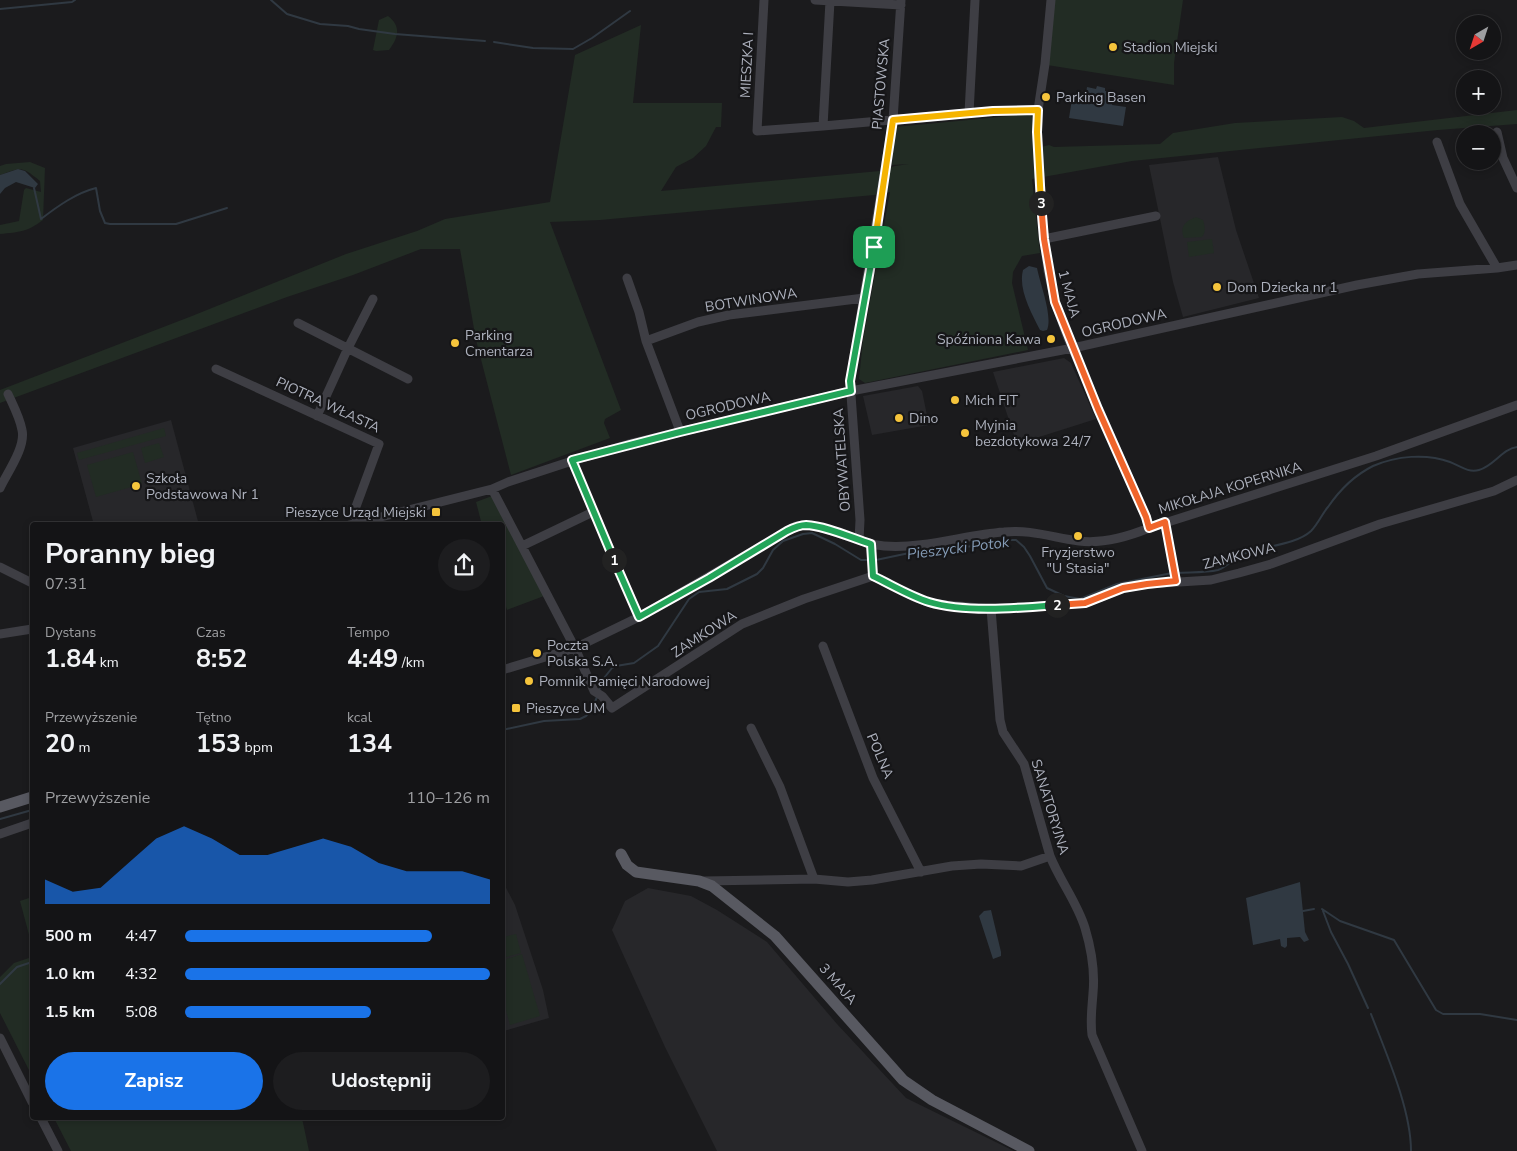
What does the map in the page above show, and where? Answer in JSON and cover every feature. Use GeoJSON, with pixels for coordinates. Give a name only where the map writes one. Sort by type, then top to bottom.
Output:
{"type":"FeatureCollection","features":[{"type":"Feature","properties":{"kind":"main road"},"geometry":{"type":"LineString","coordinates":[[0,808],[30,799]]}},
{"type":"Feature","properties":{"kind":"main road","name":"3 MAJA"},"geometry":{"type":"LineString","coordinates":[[621,854],[627,865],[636,872],[699,881],[712,886],[775,936],[903,1080],[932,1100],[1028,1151]]}},
{"type":"Feature","properties":{"kind":"street","name":"MIESZKA I"},"geometry":{"type":"LineString","coordinates":[[764,0],[757,131],[824,126]]}},
{"type":"Feature","properties":{"kind":"street"},"geometry":{"type":"LineString","coordinates":[[815,0],[901,2]]}},
{"type":"Feature","properties":{"kind":"street"},"geometry":{"type":"LineString","coordinates":[[969,113],[975,0]]}},
{"type":"Feature","properties":{"kind":"street","name":"1 MAJA"},"geometry":{"type":"LineString","coordinates":[[1051,0],[1037,132],[1044,239],[1055,302],[1149,528]]}},
{"type":"Feature","properties":{"kind":"street"},"geometry":{"type":"LineString","coordinates":[[830,1],[824,126],[993,111],[1038,110]]}},
{"type":"Feature","properties":{"kind":"street","name":"PIASTOWSKA"},"geometry":{"type":"LineString","coordinates":[[885,170],[893,120],[901,2]]}},
{"type":"Feature","properties":{"kind":"street"},"geometry":{"type":"LineString","coordinates":[[1437,142],[1460,204],[1497,268]]}},
{"type":"Feature","properties":{"kind":"street"},"geometry":{"type":"LineString","coordinates":[[1501,147],[1517,188]]}},
{"type":"Feature","properties":{"kind":"street","name":"OBYWATELSKA"},"geometry":{"type":"LineString","coordinates":[[859,540],[860,520],[850,381],[885,170]]}},
{"type":"Feature","properties":{"kind":"street"},"geometry":{"type":"LineString","coordinates":[[1044,239],[1156,216]]}},
{"type":"Feature","properties":{"kind":"street","name":"OGRODOWA"},"geometry":{"type":"LineString","coordinates":[[361,522],[492,489],[572,460],[851,391],[1073,348],[1357,285],[1418,274],[1517,265]]}},
{"type":"Feature","properties":{"kind":"street","name":"OGRODOWA"},"geometry":{"type":"LineString","coordinates":[[627,278],[639,312],[646,341],[680,432]]}},
{"type":"Feature","properties":{"kind":"street","name":"BOTWINOWA"},"geometry":{"type":"LineString","coordinates":[[646,341],[698,322],[729,315],[864,298]]}},
{"type":"Feature","properties":{"kind":"street"},"geometry":{"type":"LineString","coordinates":[[317,416],[373,299]]}},
{"type":"Feature","properties":{"kind":"street"},"geometry":{"type":"LineString","coordinates":[[298,323],[408,378]]}},
{"type":"Feature","properties":{"kind":"street","name":"PIOTRA WŁASTA"},"geometry":{"type":"LineString","coordinates":[[216,369],[379,444],[354,512],[353,522]]}},
{"type":"Feature","properties":{"kind":"street"},"geometry":{"type":"LineString","coordinates":[[0,488],[20,448],[23,437],[8,394]]}},
{"type":"Feature","properties":{"kind":"street","name":"MIKOŁAJA KOPERNIKA"},"geometry":{"type":"LineString","coordinates":[[505,669],[575,648],[639,617],[796,526],[815,526],[871,544],[884,546],[910,546],[1005,532],[1026,533],[1080,542],[1120,538],[1165,522],[1376,456],[1517,405]]}},
{"type":"Feature","properties":{"kind":"street"},"geometry":{"type":"LineString","coordinates":[[572,460],[639,617]]}},
{"type":"Feature","properties":{"kind":"street","name":"ZAMKOWA"},"geometry":{"type":"LineString","coordinates":[[575,648],[598,693],[612,708],[742,624],[804,599],[873,576],[914,597],[931,603],[991,608],[1085,603],[1123,588],[1175,576],[1211,580],[1271,564],[1380,524],[1494,491],[1517,480]]}},
{"type":"Feature","properties":{"kind":"street"},"geometry":{"type":"LineString","coordinates":[[492,489],[575,648]]}},
{"type":"Feature","properties":{"kind":"street"},"geometry":{"type":"LineString","coordinates":[[522,546],[593,512]]}},
{"type":"Feature","properties":{"kind":"street"},"geometry":{"type":"LineString","coordinates":[[1165,522],[1175,576]]}},
{"type":"Feature","properties":{"kind":"street"},"geometry":{"type":"LineString","coordinates":[[871,544],[873,576]]}},
{"type":"Feature","properties":{"kind":"street"},"geometry":{"type":"LineString","coordinates":[[0,566],[30,582]]}},
{"type":"Feature","properties":{"kind":"street","name":"SANATORYJNA"},"geometry":{"type":"LineString","coordinates":[[991,608],[992,645],[1003,732],[1024,764],[1050,856],[1085,928],[1093,977],[1090,1023],[1092,1035],[1142,1151]]}},
{"type":"Feature","properties":{"kind":"street"},"geometry":{"type":"LineString","coordinates":[[0,634],[30,629]]}},
{"type":"Feature","properties":{"kind":"street","name":"POLNA"},"geometry":{"type":"LineString","coordinates":[[823,646],[873,778],[921,872]]}},
{"type":"Feature","properties":{"kind":"street"},"geometry":{"type":"LineString","coordinates":[[751,728],[780,787],[814,879]]}},
{"type":"Feature","properties":{"kind":"street"},"geometry":{"type":"LineString","coordinates":[[0,834],[30,824]]}},
{"type":"Feature","properties":{"kind":"street"},"geometry":{"type":"LineString","coordinates":[[699,881],[814,879],[848,882],[967,865],[1021,866],[1050,856]]}},
{"type":"Feature","properties":{"kind":"street"},"geometry":{"type":"LineString","coordinates":[[0,1038],[30,1098]]}},
{"type":"Feature","properties":{"kind":"street"},"geometry":{"type":"LineString","coordinates":[[42,1120],[58,1151]]}},
{"type":"Feature","properties":{"kind":"shaded area","name":"Stadion Miejski"},"geometry":{"type":"Polygon","coordinates":[[[1054,0],[1183,0],[1174,63],[1174,85],[1047,65],[1054,0]]]}},
{"type":"Feature","properties":{"kind":"shaded area"},"geometry":{"type":"Polygon","coordinates":[[[388,16],[397,28],[395,41],[389,50],[373,50],[379,20],[388,16]]]}},
{"type":"Feature","properties":{"kind":"shaded area"},"geometry":{"type":"Polygon","coordinates":[[[641,25],[633,103],[722,103],[721,127],[716,127],[706,146],[693,158],[676,167],[661,191],[880,171],[909,164],[892,165],[895,127],[1030,114],[1032,117],[1034,149],[1049,145],[1054,147],[1160,144],[1173,133],[1235,123],[1342,117],[1354,121],[1364,128],[1474,115],[1501,115],[1501,112],[1517,110],[1517,124],[1456,125],[1456,129],[1132,161],[1032,179],[1040,253],[1022,256],[1013,272],[1012,283],[1028,350],[865,383],[859,379],[863,340],[890,192],[600,220],[550,222],[621,410],[605,419],[604,423],[610,438],[511,475],[476,340],[460,249],[421,249],[0,403],[0,390],[346,254],[417,231],[445,219],[550,202],[575,55],[641,25]]]}},
{"type":"Feature","properties":{"kind":"shaded area"},"geometry":{"type":"Polygon","coordinates":[[[1097,86],[1105,88],[1105,91],[1114,92],[1112,105],[1126,107],[1123,126],[1069,118],[1072,99],[1085,100],[1087,87],[1096,89],[1097,86]]]}},
{"type":"Feature","properties":{"kind":"shaded area"},"geometry":{"type":"Polygon","coordinates":[[[1218,157],[1236,230],[1259,298],[1183,317],[1173,282],[1149,165],[1218,157]]]}},
{"type":"Feature","properties":{"kind":"shaded area"},"geometry":{"type":"Polygon","coordinates":[[[30,162],[45,168],[43,220],[23,231],[0,234],[0,225],[19,221],[24,190],[26,188],[41,192],[40,181],[25,170],[18,169],[0,175],[0,166],[30,162]]]}},
{"type":"Feature","properties":{"kind":"shaded area"},"geometry":{"type":"Polygon","coordinates":[[[18,169],[25,171],[38,184],[35,188],[16,182],[5,188],[0,194],[0,175],[18,169]]]}},
{"type":"Feature","properties":{"kind":"shaded area"},"geometry":{"type":"Polygon","coordinates":[[[1196,217],[1203,220],[1205,229],[1202,237],[1184,238],[1182,230],[1184,225],[1196,217]]]}},
{"type":"Feature","properties":{"kind":"shaded area"},"geometry":{"type":"Polygon","coordinates":[[[1212,239],[1214,253],[1189,257],[1187,242],[1212,239]]]}},
{"type":"Feature","properties":{"kind":"shaded area"},"geometry":{"type":"Polygon","coordinates":[[[1029,266],[1037,268],[1047,308],[1047,330],[1043,331],[1040,330],[1029,308],[1022,285],[1023,270],[1029,266]]]}},
{"type":"Feature","properties":{"kind":"shaded area"},"geometry":{"type":"Polygon","coordinates":[[[1064,358],[1071,363],[1096,419],[1017,444],[993,372],[1064,358]]]}},
{"type":"Feature","properties":{"kind":"shaded area"},"geometry":{"type":"Polygon","coordinates":[[[918,386],[922,391],[929,425],[872,435],[863,396],[918,386]]]}},
{"type":"Feature","properties":{"kind":"shaded area","name":"Szkoła Podstawowa Nr 1"},"geometry":{"type":"Polygon","coordinates":[[[171,420],[198,522],[93,522],[73,448],[171,420]]]}},
{"type":"Feature","properties":{"kind":"shaded area"},"geometry":{"type":"Polygon","coordinates":[[[164,428],[166,436],[79,460],[77,453],[164,428]]]}},
{"type":"Feature","properties":{"kind":"shaded area"},"geometry":{"type":"Polygon","coordinates":[[[159,443],[164,457],[145,463],[141,448],[159,443]]]}},
{"type":"Feature","properties":{"kind":"shaded area"},"geometry":{"type":"Polygon","coordinates":[[[133,452],[142,484],[96,497],[87,465],[133,452]]]}},
{"type":"Feature","properties":{"kind":"shaded area"},"geometry":{"type":"Polygon","coordinates":[[[492,496],[544,596],[507,610],[505,604],[505,522],[481,522],[476,502],[492,496]]]}},
{"type":"Feature","properties":{"kind":"shaded area"},"geometry":{"type":"Polygon","coordinates":[[[1300,882],[1305,932],[1309,940],[1304,942],[1300,937],[1287,938],[1287,946],[1285,948],[1281,946],[1280,939],[1253,945],[1246,898],[1300,882]]]}},
{"type":"Feature","properties":{"kind":"shaded area"},"geometry":{"type":"Polygon","coordinates":[[[505,886],[515,905],[543,990],[549,1018],[505,1031],[505,886]]]}},
{"type":"Feature","properties":{"kind":"shaded area"},"geometry":{"type":"Polygon","coordinates":[[[648,888],[691,896],[767,942],[837,1024],[906,1098],[1014,1151],[717,1151],[665,1047],[612,930],[625,901],[648,888]]]}},
{"type":"Feature","properties":{"kind":"shaded area"},"geometry":{"type":"Polygon","coordinates":[[[30,898],[30,938],[20,901],[30,898]]]}},
{"type":"Feature","properties":{"kind":"shaded area"},"geometry":{"type":"Polygon","coordinates":[[[991,910],[1001,952],[1001,956],[993,959],[979,916],[984,911],[991,910]]]}},
{"type":"Feature","properties":{"kind":"shaded area"},"geometry":{"type":"Polygon","coordinates":[[[516,934],[521,953],[505,957],[505,937],[516,934]]]}},
{"type":"Feature","properties":{"kind":"shaded area"},"geometry":{"type":"Polygon","coordinates":[[[522,954],[540,1016],[510,1025],[505,1007],[505,959],[522,954]]]}},
{"type":"Feature","properties":{"kind":"shaded area"},"geometry":{"type":"Polygon","coordinates":[[[30,958],[30,1072],[0,1013],[0,977],[14,963],[30,958]]]}},
{"type":"Feature","properties":{"kind":"shaded area"},"geometry":{"type":"Polygon","coordinates":[[[55,1120],[302,1120],[309,1151],[71,1151],[55,1120]]]}},
{"type":"Feature","properties":{"kind":"waterway"},"geometry":{"type":"LineString","coordinates":[[0,9],[72,2],[75,0]]}},
{"type":"Feature","properties":{"kind":"waterway"},"geometry":{"type":"LineString","coordinates":[[271,0],[287,14],[320,24],[348,26],[395,34],[485,41]]}},
{"type":"Feature","properties":{"kind":"waterway"},"geometry":{"type":"LineString","coordinates":[[494,42],[533,48],[573,49],[630,11]]}},
{"type":"Feature","properties":{"kind":"waterway"},"geometry":{"type":"LineString","coordinates":[[34,188],[41,219],[74,197],[96,188],[100,211],[105,223],[110,224],[176,224],[227,208]]}},
{"type":"Feature","properties":{"kind":"waterway","name":"Pieszycki Potok"},"geometry":{"type":"LineString","coordinates":[[1176,573],[1218,570],[1243,554],[1305,536],[1311,531],[1342,489],[1373,466],[1401,458],[1431,457],[1475,471],[1484,468],[1507,451],[1517,447]]}},
{"type":"Feature","properties":{"kind":"waterway","name":"Pieszycki Potok"},"geometry":{"type":"LineString","coordinates":[[599,690],[604,678],[612,668],[634,663],[658,646],[689,599],[699,592],[727,589],[757,574],[763,568],[773,550],[783,541],[812,533],[861,560],[869,560]]}},
{"type":"Feature","properties":{"kind":"waterway","name":"Pieszycki Potok"},"geometry":{"type":"LineString","coordinates":[[876,560],[914,552],[974,546],[1003,540],[1016,540],[1030,556],[1047,588],[1064,596],[1080,599],[1117,584],[1172,573]]}},
{"type":"Feature","properties":{"kind":"waterway","name":"Pieszycki Potok"},"geometry":{"type":"LineString","coordinates":[[505,729],[544,721],[580,719],[591,711],[597,697]]}},
{"type":"Feature","properties":{"kind":"waterway","name":"Pieszycki Potok"},"geometry":{"type":"LineString","coordinates":[[0,819],[30,811]]}},
{"type":"Feature","properties":{"kind":"waterway"},"geometry":{"type":"LineString","coordinates":[[1303,911],[1314,909]]}},
{"type":"Feature","properties":{"kind":"waterway"},"geometry":{"type":"LineString","coordinates":[[1322,909],[1340,921],[1394,940],[1436,1010],[1443,1014],[1480,1014],[1517,1020]]}},
{"type":"Feature","properties":{"kind":"waterway"},"geometry":{"type":"LineString","coordinates":[[1323,911],[1331,932],[1368,1008]]}},
{"type":"Feature","properties":{"kind":"waterway"},"geometry":{"type":"LineString","coordinates":[[0,984],[17,967],[30,963]]}},
{"type":"Feature","properties":{"kind":"waterway"},"geometry":{"type":"LineString","coordinates":[[1371,1014],[1402,1099],[1407,1117],[1411,1151]]}},
{"type":"Feature","properties":{"kind":"place","name":"Stadion Miejski"},"geometry":{"type":"Point","coordinates":[1113,47]}},
{"type":"Feature","properties":{"kind":"place","name":"Parking Basen"},"geometry":{"type":"Point","coordinates":[1046,97]}},
{"type":"Feature","properties":{"kind":"place","name":"Dom Dziecka nr 1"},"geometry":{"type":"Point","coordinates":[1217,287]}},
{"type":"Feature","properties":{"kind":"place","name":"Spóźniona Kawa"},"geometry":{"type":"Point","coordinates":[1051,339]}},
{"type":"Feature","properties":{"kind":"place","name":"Parking Cmentarza"},"geometry":{"type":"Point","coordinates":[455,343]}},
{"type":"Feature","properties":{"kind":"place","name":"Mich FIT"},"geometry":{"type":"Point","coordinates":[955,400]}},
{"type":"Feature","properties":{"kind":"place","name":"Dino"},"geometry":{"type":"Point","coordinates":[899,418]}},
{"type":"Feature","properties":{"kind":"place","name":"Myjnia bezdotykowa 24/7"},"geometry":{"type":"Point","coordinates":[965,433]}},
{"type":"Feature","properties":{"kind":"place","name":"Szkoła Podstawowa Nr 1"},"geometry":{"type":"Point","coordinates":[136,486]}},
{"type":"Feature","properties":{"kind":"place","name":"Pieszyce Urząd Miejski"},"geometry":{"type":"Point","coordinates":[436,512]}},
{"type":"Feature","properties":{"kind":"place","name":"Fryzjerstwo \"U Stasia\""},"geometry":{"type":"Point","coordinates":[1078,536]}},
{"type":"Feature","properties":{"kind":"place","name":"Poczta Polska S.A."},"geometry":{"type":"Point","coordinates":[537,653]}},
{"type":"Feature","properties":{"kind":"place","name":"Pomnik Pamięci Narodowej"},"geometry":{"type":"Point","coordinates":[529,681]}},
{"type":"Feature","properties":{"kind":"place","name":"Pieszyce UM"},"geometry":{"type":"Point","coordinates":[516,708]}},
{"type":"Feature","properties":{"kind":"route"},"geometry":{"type":"LineString","coordinates":[[1038,110],[1037,132],[1044,239],[1048,271],[1055,302],[1067,336],[1146,517],[1149,528],[1165,522],[1176,581],[1123,588],[1085,603],[991,608],[947,606],[914,597],[873,576],[871,544],[815,526],[805,525],[796,526],[639,617],[572,460],[629,444],[851,391],[850,381],[874,247],[893,120],[993,111],[1038,110]]}}]}
